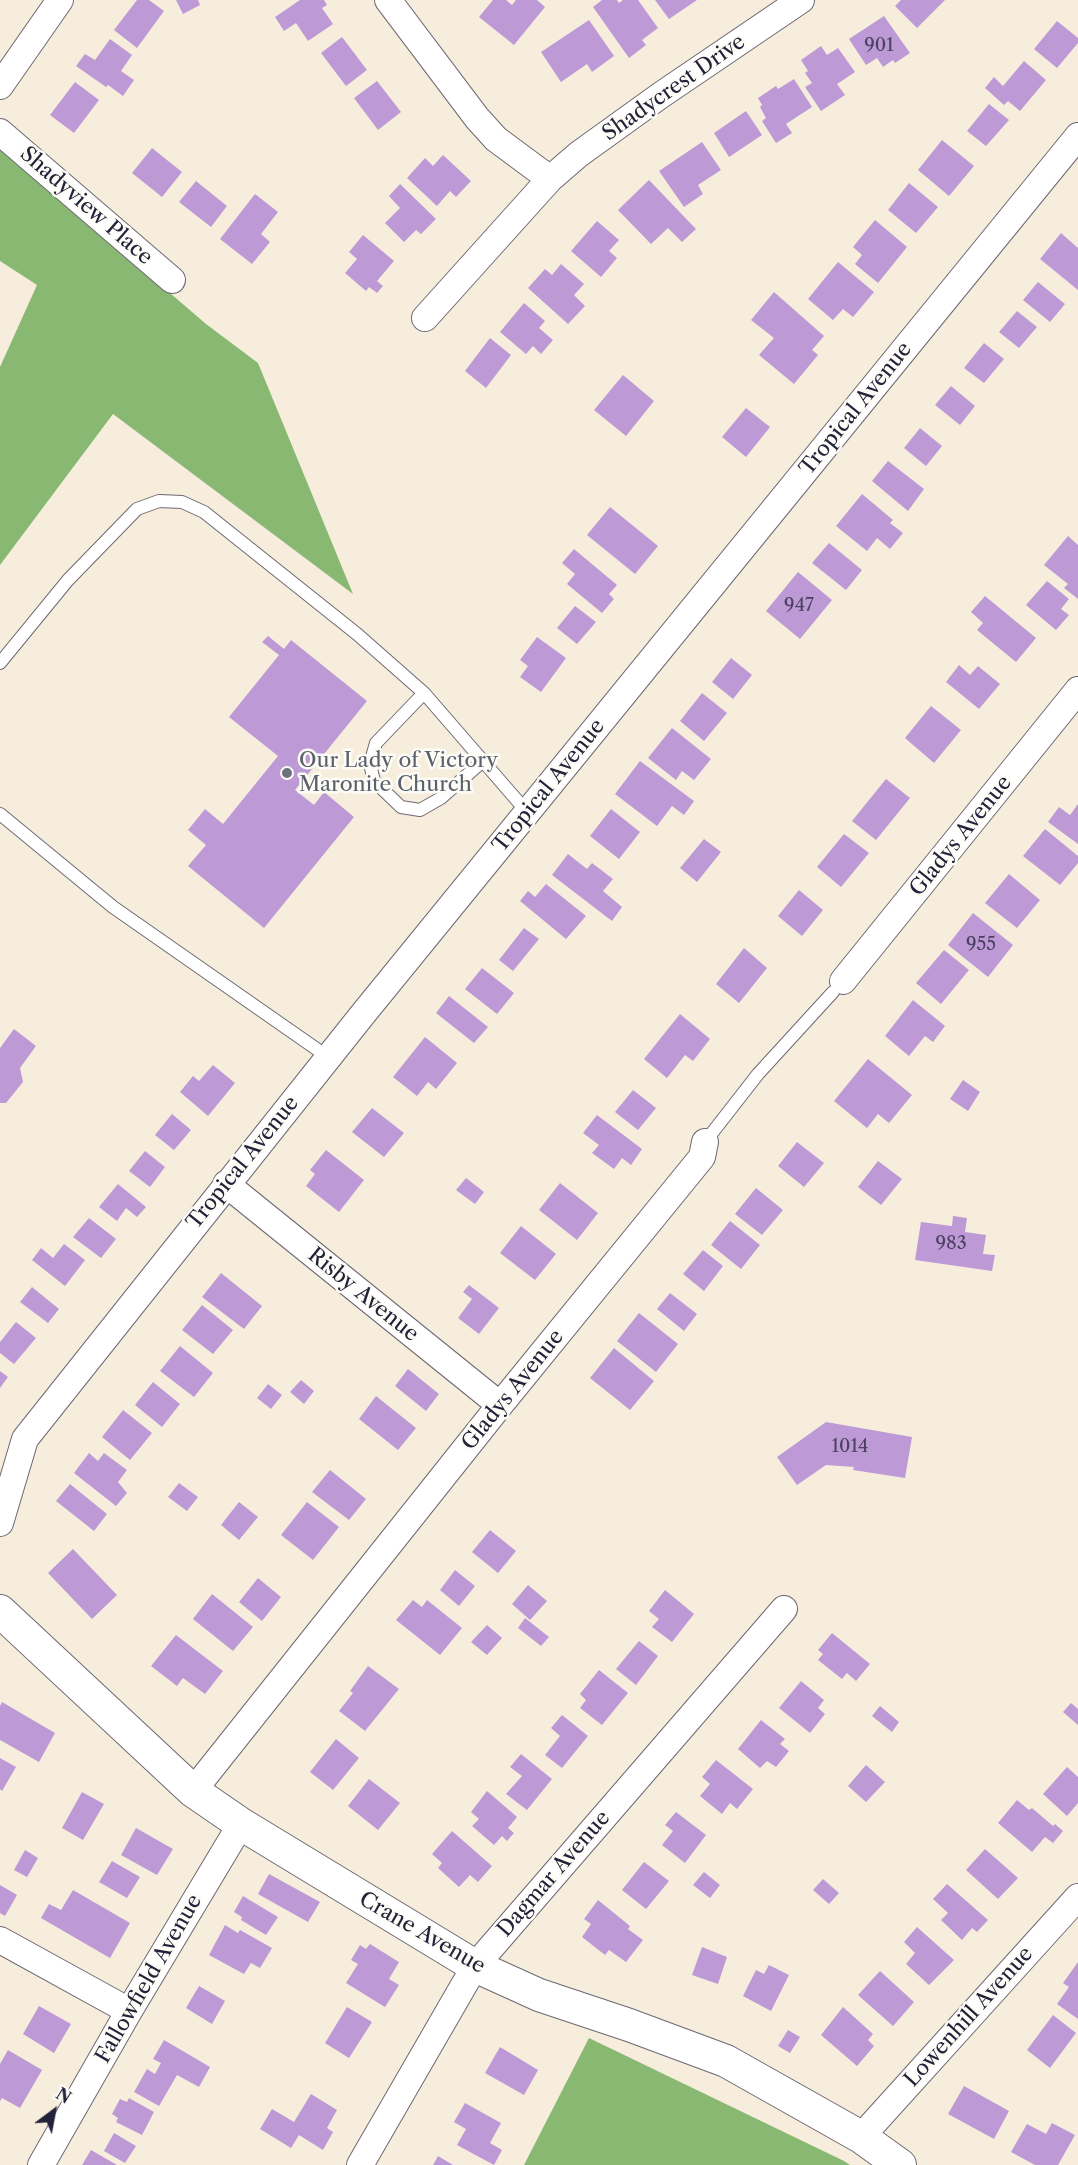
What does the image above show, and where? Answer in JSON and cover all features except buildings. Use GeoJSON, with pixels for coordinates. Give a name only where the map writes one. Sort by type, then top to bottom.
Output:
{"type":"FeatureCollection","features":[{"type":"Feature","properties":{"kind":"street"},"geometry":{"type":"LineString","coordinates":[[0,86],[60,0]]}},
{"type":"Feature","properties":{"kind":"street"},"geometry":{"type":"LineString","coordinates":[[388,0],[477,118],[496,139],[550,179]]}},
{"type":"Feature","properties":{"kind":"street","name":"Shadycrest Drive"},"geometry":{"type":"LineString","coordinates":[[425,318],[550,179],[579,154],[801,0]]}},
{"type":"Feature","properties":{"kind":"street","name":"Shadyview Place"},"geometry":{"type":"LineString","coordinates":[[0,132],[172,280]]}},
{"type":"Feature","properties":{"kind":"street","name":"Tropical Avenue"},"geometry":{"type":"LineString","coordinates":[[0,1471],[328,1057],[1076,144]]}},
{"type":"Feature","properties":{"kind":"street","name":"Gladys Avenue"},"geometry":{"type":"LineString","coordinates":[[838,986],[1078,690]]}},
{"type":"Feature","properties":{"kind":"street","name":"Gladys Avenue"},"geometry":{"type":"LineString","coordinates":[[193,1791],[500,1405],[702,1156],[705,1142]]}},
{"type":"Feature","properties":{"kind":"street","name":"Risby Avenue"},"geometry":{"type":"LineString","coordinates":[[226,1184],[500,1405]]}},
{"type":"Feature","properties":{"kind":"street","name":"Tropical Avenue"},"geometry":{"type":"LineString","coordinates":[[0,1523],[25,1439]]}},
{"type":"Feature","properties":{"kind":"street","name":"Dagmar Avenue"},"geometry":{"type":"LineString","coordinates":[[360,2165],[475,1966],[784,1609]]}},
{"type":"Feature","properties":{"kind":"street","name":"Crane Avenue"},"geometry":{"type":"LineString","coordinates":[[0,1611],[193,1791],[240,1824],[475,1966],[539,1995],[726,2061],[861,2137],[900,2165]]}},
{"type":"Feature","properties":{"kind":"street","name":"Fallowfield Avenue"},"geometry":{"type":"LineString","coordinates":[[41,2165],[240,1824]]}},
{"type":"Feature","properties":{"kind":"street","name":"Lowenhill Avenue"},"geometry":{"type":"LineString","coordinates":[[861,2137],[1074,1909]]}},
{"type":"Feature","properties":{"kind":"street"},"geometry":{"type":"LineString","coordinates":[[0,1940],[129,2011]]}},
{"type":"Feature","properties":{"kind":"lane"},"geometry":{"type":"LineString","coordinates":[[0,663],[68,580],[137,509],[159,501],[182,502],[204,512],[357,634],[424,693],[528,813]]}},
{"type":"Feature","properties":{"kind":"lane"},"geometry":{"type":"LineString","coordinates":[[424,693],[376,743],[370,764],[374,781],[400,807],[420,810],[441,798],[484,760]]}},
{"type":"Feature","properties":{"kind":"lane"},"geometry":{"type":"LineString","coordinates":[[0,814],[114,907],[328,1057]]}},
{"type":"Feature","properties":{"kind":"lane","name":"Gladys Avenue"},"geometry":{"type":"LineString","coordinates":[[705,1142],[758,1074],[838,986]]}},
{"type":"Feature","properties":{"kind":"green space"},"geometry":{"type":"Polygon","coordinates":[[[0,147],[206,324],[258,363],[353,594],[113,414],[0,565],[0,367],[37,285],[0,261],[0,147]]]}},
{"type":"Feature","properties":{"kind":"green space"},"geometry":{"type":"Polygon","coordinates":[[[589,2038],[844,2161],[850,2165],[524,2165],[589,2038]]]}},
{"type":"Feature","properties":{"kind":"place","name":"Our Lady of Victory Maronite Church"},"geometry":{"type":"Point","coordinates":[287,773]}}]}
